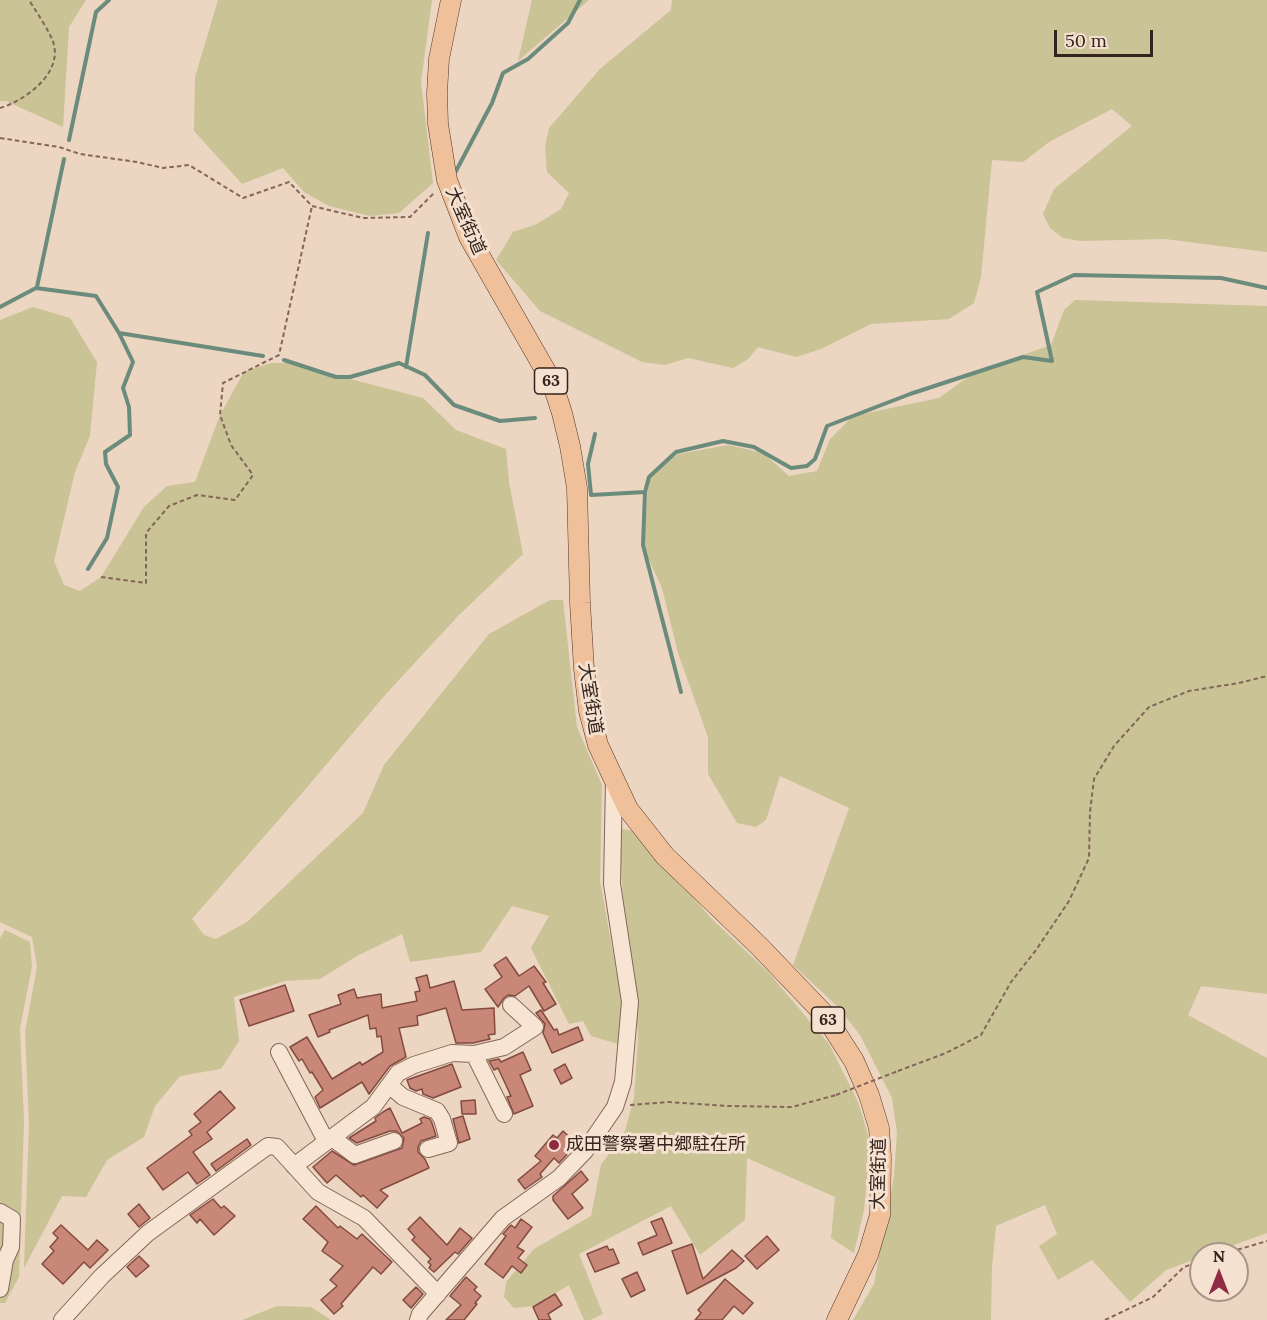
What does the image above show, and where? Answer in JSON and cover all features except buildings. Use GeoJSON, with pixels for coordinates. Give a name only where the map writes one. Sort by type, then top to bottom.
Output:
{"type":"FeatureCollection","features":[{"type":"Feature","properties":{"kind":"main road","name":"大室街道"},"geometry":{"type":"LineString","coordinates":[[451,0],[439,59],[437,93],[438,124],[447,180],[470,237],[552,382],[562,413],[577,488],[584,669],[589,711],[598,745],[628,809],[665,856],[759,946],[824,1014],[854,1061],[869,1095],[879,1128],[880,1215],[868,1255],[837,1320]]}},
{"type":"Feature","properties":{"kind":"street"},"geometry":{"type":"LineString","coordinates":[[418,1320],[420,1314],[468,1262],[503,1218],[559,1178],[585,1151],[615,1107],[623,1082],[630,1002],[612,884],[614,781]]}},
{"type":"Feature","properties":{"kind":"street"},"geometry":{"type":"LineString","coordinates":[[294,1166],[373,1107],[398,1073],[414,1065],[452,1053],[474,1054],[504,1047],[535,1027],[511,1005]]}},
{"type":"Feature","properties":{"kind":"street"},"geometry":{"type":"LineString","coordinates":[[279,1052],[328,1139],[355,1155],[394,1141]]}},
{"type":"Feature","properties":{"kind":"street"},"geometry":{"type":"LineString","coordinates":[[474,1054],[504,1114]]}},
{"type":"Feature","properties":{"kind":"street"},"geometry":{"type":"LineString","coordinates":[[389,1085],[403,1097],[437,1111],[442,1119],[449,1143],[428,1149]]}},
{"type":"Feature","properties":{"kind":"street"},"geometry":{"type":"LineString","coordinates":[[62,1320],[102,1276],[148,1233],[268,1146],[277,1147],[318,1192],[364,1218],[438,1294]]}},
{"type":"Feature","properties":{"kind":"street"},"geometry":{"type":"LineString","coordinates":[[0,1212],[12,1219],[11,1247],[3,1257],[0,1289]]}},
{"type":"Feature","properties":{"kind":"path"},"geometry":{"type":"LineString","coordinates":[[0,108],[30,93],[47,76],[54,60],[54,45],[29,0]]}},
{"type":"Feature","properties":{"kind":"path"},"geometry":{"type":"LineString","coordinates":[[0,138],[59,147],[80,154],[128,160],[163,168],[189,165],[243,198],[289,182],[312,206],[363,218],[410,217],[447,180]]}},
{"type":"Feature","properties":{"kind":"path"},"geometry":{"type":"LineString","coordinates":[[101,577],[146,583],[146,533],[169,506],[197,495],[235,500],[253,475],[231,445],[220,415],[223,383],[279,355],[312,206]]}},
{"type":"Feature","properties":{"kind":"path"},"geometry":{"type":"LineString","coordinates":[[615,1107],[669,1102],[792,1107],[836,1095],[946,1053],[981,1035],[1011,982],[1069,901],[1089,858],[1090,812],[1094,779],[1114,746],[1149,707],[1189,691],[1267,676]]}},
{"type":"Feature","properties":{"kind":"path"},"geometry":{"type":"LineString","coordinates":[[1249,1246],[1267,1241]]}},
{"type":"Feature","properties":{"kind":"path"},"geometry":{"type":"LineString","coordinates":[[1105,1320],[1153,1297],[1184,1267],[1189,1265]]}},
{"type":"Feature","properties":{"kind":"shaded area"},"geometry":{"type":"Polygon","coordinates":[[[0,0],[86,0],[69,27],[63,127],[6,101],[0,101],[0,0]]]}},
{"type":"Feature","properties":{"kind":"shaded area"},"geometry":{"type":"Polygon","coordinates":[[[218,0],[432,0],[421,82],[433,183],[399,213],[370,216],[329,206],[304,192],[283,168],[242,184],[194,131],[195,77],[218,0]]]}},
{"type":"Feature","properties":{"kind":"shaded area"},"geometry":{"type":"Polygon","coordinates":[[[532,0],[589,0],[518,61],[532,0]]]}},
{"type":"Feature","properties":{"kind":"shaded area"},"geometry":{"type":"Polygon","coordinates":[[[672,0],[1267,0],[1267,252],[1165,239],[1080,241],[1063,238],[1050,228],[1043,214],[1054,189],[1132,126],[1112,109],[1049,142],[1023,162],[992,160],[981,277],[974,303],[949,319],[871,324],[821,349],[796,357],[758,347],[748,359],[733,368],[688,358],[665,365],[642,362],[540,311],[496,260],[513,232],[537,224],[561,209],[569,193],[547,172],[545,147],[549,128],[600,69],[671,10],[672,0]]]}},
{"type":"Feature","properties":{"kind":"shaded area"},"geometry":{"type":"Polygon","coordinates":[[[1075,300],[1267,306],[1267,994],[1201,986],[1188,1015],[1267,1058],[1267,1233],[1242,1242],[1189,1242],[1189,1261],[1166,1270],[1130,1302],[1092,1260],[1058,1280],[1039,1246],[1057,1234],[1045,1205],[996,1226],[991,1320],[853,1320],[874,1284],[894,1176],[897,1133],[892,1098],[860,1035],[838,1007],[793,965],[849,808],[780,776],[766,820],[756,827],[737,823],[708,774],[708,737],[678,653],[662,588],[644,549],[648,482],[661,463],[679,454],[728,445],[763,453],[789,476],[817,471],[830,439],[853,416],[939,398],[975,372],[1051,345],[1064,310],[1075,300]]]}},
{"type":"Feature","properties":{"kind":"shaded area"},"geometry":{"type":"Polygon","coordinates":[[[33,307],[70,318],[97,362],[90,436],[75,472],[54,561],[64,585],[80,591],[101,577],[144,507],[167,486],[195,482],[220,415],[244,372],[271,363],[289,363],[423,398],[456,430],[506,449],[509,482],[523,554],[458,616],[385,695],[192,919],[204,935],[216,939],[247,922],[363,813],[384,765],[489,634],[550,600],[563,600],[577,727],[602,785],[600,881],[622,1002],[618,1044],[591,1036],[583,1021],[569,1024],[531,948],[549,916],[512,906],[481,952],[410,962],[402,934],[357,956],[320,979],[285,981],[234,997],[239,1041],[221,1069],[180,1076],[155,1106],[144,1137],[107,1160],[86,1197],[62,1196],[24,1268],[29,1124],[25,1032],[37,967],[32,937],[0,922],[0,320],[33,307]]]}},
{"type":"Feature","properties":{"kind":"shaded area"},"geometry":{"type":"Polygon","coordinates":[[[619,828],[633,831],[712,919],[769,973],[829,1044],[858,1102],[871,1145],[864,1210],[854,1253],[831,1238],[835,1197],[747,1158],[745,1220],[700,1255],[671,1206],[579,1254],[603,1314],[590,1320],[584,1320],[569,1285],[534,1306],[514,1308],[504,1297],[506,1282],[534,1249],[591,1216],[601,1165],[625,1131],[634,1098],[638,1038],[634,973],[623,901],[619,828]]]}},
{"type":"Feature","properties":{"kind":"shaded area"},"geometry":{"type":"Polygon","coordinates":[[[5,930],[30,942],[32,967],[20,1028],[24,1121],[19,1277],[5,1303],[0,1303],[0,938],[5,930]]]}},
{"type":"Feature","properties":{"kind":"shaded area"},"geometry":{"type":"Polygon","coordinates":[[[277,1306],[311,1307],[331,1320],[242,1320],[277,1306]]]}},
{"type":"Feature","properties":{"kind":"waterway"},"geometry":{"type":"LineString","coordinates":[[69,140],[96,12],[109,0]]}},
{"type":"Feature","properties":{"kind":"waterway"},"geometry":{"type":"LineString","coordinates":[[456,171],[492,103],[503,73],[528,59],[568,23],[580,0]]}},
{"type":"Feature","properties":{"kind":"waterway"},"geometry":{"type":"LineString","coordinates":[[37,287],[64,159]]}},
{"type":"Feature","properties":{"kind":"waterway"},"geometry":{"type":"LineString","coordinates":[[406,367],[428,233]]}},
{"type":"Feature","properties":{"kind":"waterway"},"geometry":{"type":"LineString","coordinates":[[595,434],[588,464],[591,495],[645,492],[649,477],[676,452],[723,441],[754,447],[791,468],[807,466],[815,459],[827,426],[910,394],[1023,357],[1052,361],[1037,292],[1074,275],[1221,278],[1267,288]]}},
{"type":"Feature","properties":{"kind":"waterway"},"geometry":{"type":"LineString","coordinates":[[0,307],[36,288],[96,296],[119,333],[263,356]]}},
{"type":"Feature","properties":{"kind":"waterway"},"geometry":{"type":"LineString","coordinates":[[88,569],[107,538],[118,487],[106,464],[105,452],[130,435],[129,407],[123,388],[133,362],[119,333]]}},
{"type":"Feature","properties":{"kind":"waterway"},"geometry":{"type":"LineString","coordinates":[[284,360],[336,377],[350,377],[399,363],[425,375],[454,405],[500,421],[535,418]]}},
{"type":"Feature","properties":{"kind":"waterway"},"geometry":{"type":"LineString","coordinates":[[645,492],[643,545],[681,692]]}},
{"type":"Feature","properties":{"kind":"place","name":"成田警察署中郷駐在所"},"geometry":{"type":"Point","coordinates":[554,1145]}}]}
